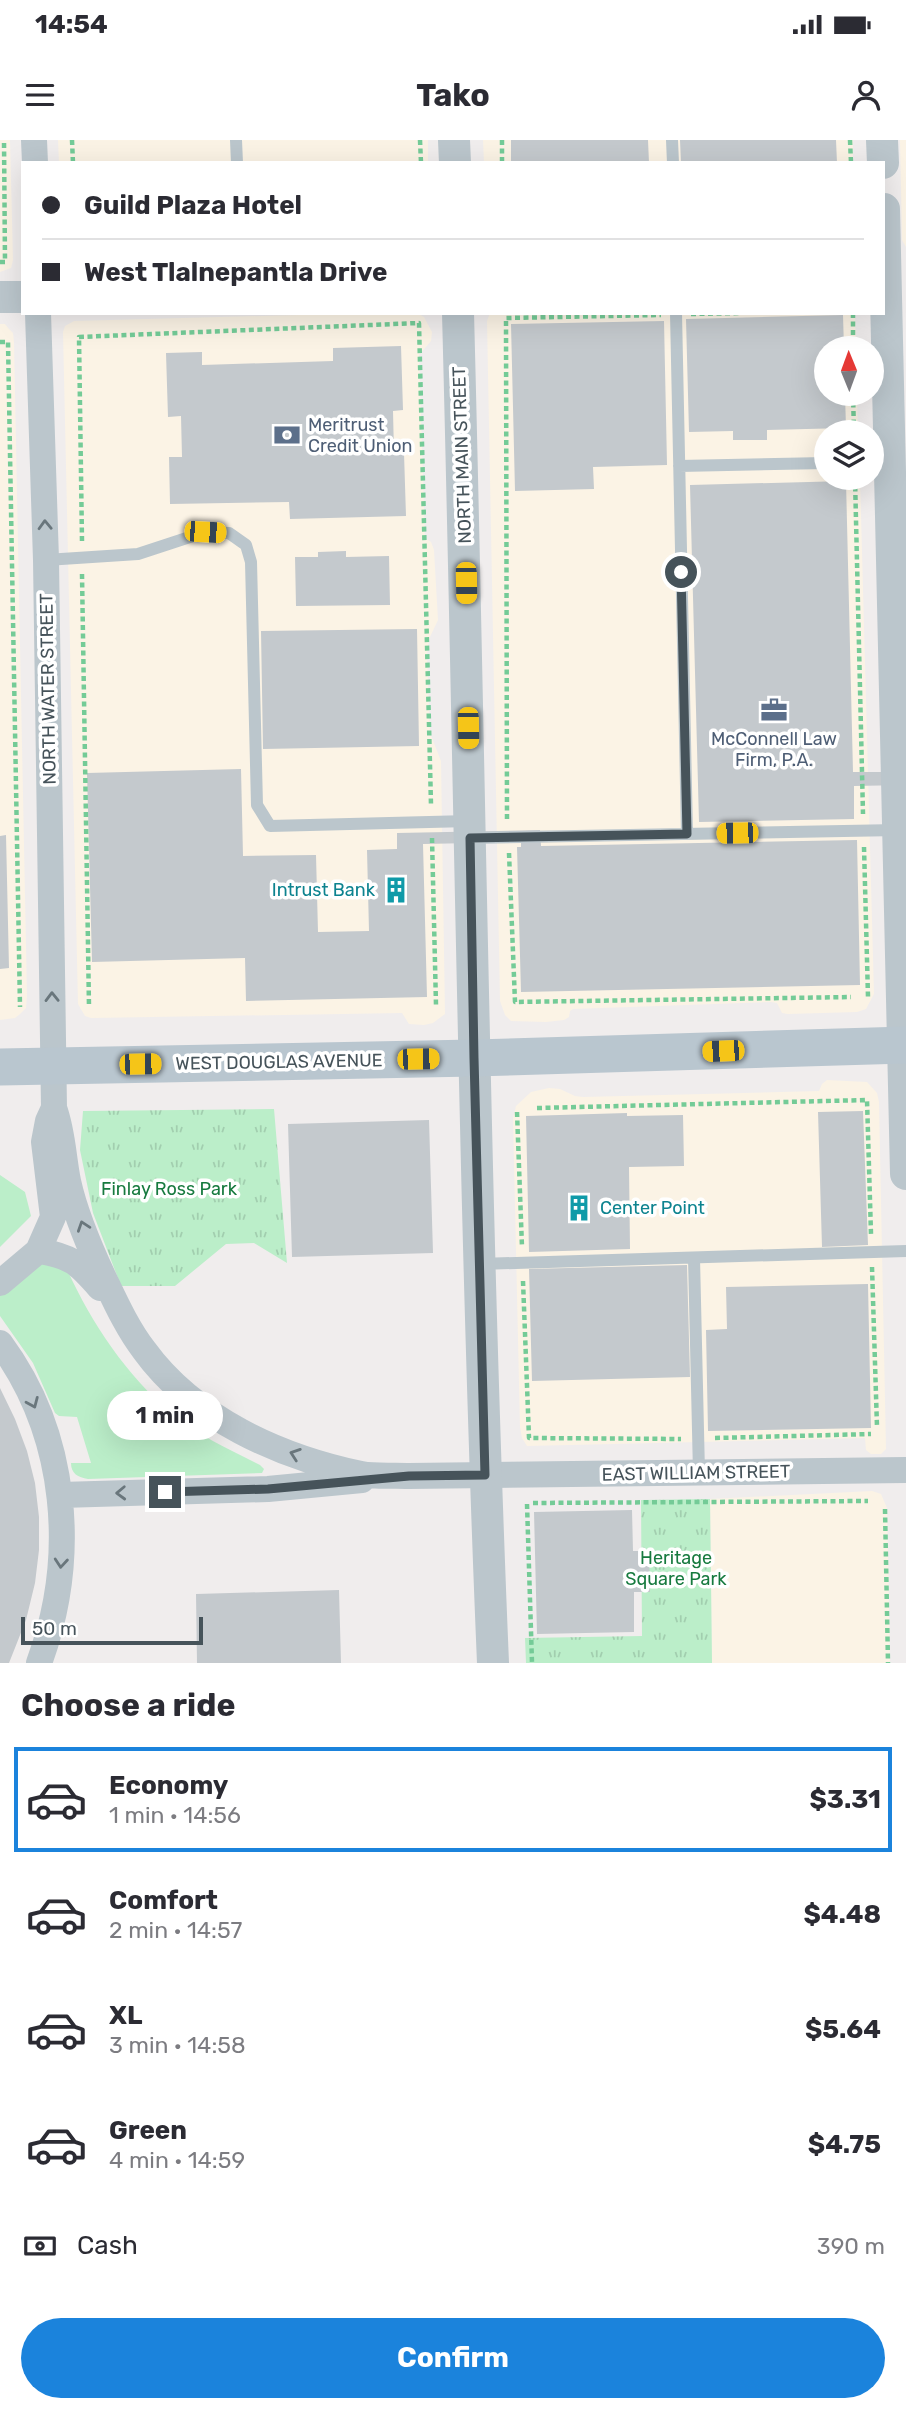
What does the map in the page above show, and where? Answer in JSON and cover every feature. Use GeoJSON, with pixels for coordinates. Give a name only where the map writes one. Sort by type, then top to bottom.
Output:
{"type":"FeatureCollection","features":[{"type":"Feature","properties":{"kind":"main road","name":"WEST DOUGLAS AVENUE"},"geometry":{"type":"LineString","coordinates":[[0,1067],[474,1058],[905,1045]]}},
{"type":"Feature","properties":{"kind":"street"},"geometry":{"type":"LineString","coordinates":[[34,140],[35,161]]}},
{"type":"Feature","properties":{"kind":"street"},"geometry":{"type":"LineString","coordinates":[[454,140],[455,161]]}},
{"type":"Feature","properties":{"kind":"street"},"geometry":{"type":"LineString","coordinates":[[882,140],[883,161]]}},
{"type":"Feature","properties":{"kind":"street"},"geometry":{"type":"LineString","coordinates":[[885,217],[892,275],[885,462],[905,1045],[906,1174]]}},
{"type":"Feature","properties":{"kind":"street"},"geometry":{"type":"LineString","coordinates":[[0,298],[21,297]]}},
{"type":"Feature","properties":{"kind":"street","name":"NORTH WATER STREET"},"geometry":{"type":"LineString","coordinates":[[38,315],[46,560],[54,1108]]}},
{"type":"Feature","properties":{"kind":"street","name":"NORTH MAIN STREET"},"geometry":{"type":"LineString","coordinates":[[458,315],[474,1058],[493,1663]]}},
{"type":"Feature","properties":{"kind":"street"},"geometry":{"type":"LineString","coordinates":[[0,1283],[38,1251],[53,1217],[44,1142],[54,1108]]}},
{"type":"Feature","properties":{"kind":"street"},"geometry":{"type":"LineString","coordinates":[[54,1108],[62,1132],[68,1181],[93,1254],[117,1305],[144,1350],[178,1389],[220,1420],[264,1443],[314,1461],[363,1474],[409,1476]]}},
{"type":"Feature","properties":{"kind":"street"},"geometry":{"type":"LineString","coordinates":[[38,1251],[59,1254],[76,1262],[117,1305]]}},
{"type":"Feature","properties":{"kind":"street"},"geometry":{"type":"LineString","coordinates":[[0,1343],[14,1363],[33,1401],[44,1430],[61,1495],[63,1555],[60,1582],[39,1663]]}},
{"type":"Feature","properties":{"kind":"street","name":"EAST WILLIAM STREET"},"geometry":{"type":"LineString","coordinates":[[409,1476],[906,1470]]}},
{"type":"Feature","properties":{"kind":"street"},"geometry":{"type":"LineString","coordinates":[[61,1495],[268,1489],[409,1476]]}},
{"type":"Feature","properties":{"kind":"lane"},"geometry":{"type":"LineString","coordinates":[[236,140],[237,161]]}},
{"type":"Feature","properties":{"kind":"lane"},"geometry":{"type":"LineString","coordinates":[[672,140],[673,161]]}},
{"type":"Feature","properties":{"kind":"lane"},"geometry":{"type":"LineString","coordinates":[[676,315],[687,834]]}},
{"type":"Feature","properties":{"kind":"lane"},"geometry":{"type":"LineString","coordinates":[[679,466],[814,463]]}},
{"type":"Feature","properties":{"kind":"lane"},"geometry":{"type":"LineString","coordinates":[[46,560],[138,554],[205,532],[229,533],[246,545],[251,562],[257,805],[270,826],[470,830],[508,838],[898,830]]}},
{"type":"Feature","properties":{"kind":"lane"},"geometry":{"type":"LineString","coordinates":[[480,1264],[906,1251]]}},
{"type":"Feature","properties":{"kind":"lane"},"geometry":{"type":"LineString","coordinates":[[694,1258],[699,1473]]}},
{"type":"Feature","properties":{"kind":"path"},"geometry":{"type":"LineString","coordinates":[[0,262],[5,262],[4,140]]}},
{"type":"Feature","properties":{"kind":"path"},"geometry":{"type":"LineString","coordinates":[[72,140],[73,161]]}},
{"type":"Feature","properties":{"kind":"path"},"geometry":{"type":"LineString","coordinates":[[420,140],[421,161]]}},
{"type":"Feature","properties":{"kind":"path"},"geometry":{"type":"LineString","coordinates":[[502,140],[502,161]]}},
{"type":"Feature","properties":{"kind":"path"},"geometry":{"type":"LineString","coordinates":[[850,140],[851,161]]}},
{"type":"Feature","properties":{"kind":"path"},"geometry":{"type":"LineString","coordinates":[[634,315],[506,318],[506,791],[515,1002],[851,997]]}},
{"type":"Feature","properties":{"kind":"path"},"geometry":{"type":"LineString","coordinates":[[853,315],[853,336]]}},
{"type":"Feature","properties":{"kind":"path"},"geometry":{"type":"LineString","coordinates":[[0,342],[8,342],[20,1007]]}},
{"type":"Feature","properties":{"kind":"path"},"geometry":{"type":"LineString","coordinates":[[855,490],[868,997]]}},
{"type":"Feature","properties":{"kind":"path"},"geometry":{"type":"LineString","coordinates":[[537,1108],[867,1100]]}},
{"type":"Feature","properties":{"kind":"path"},"geometry":{"type":"LineString","coordinates":[[517,1112],[529,1438],[871,1434]]}},
{"type":"Feature","properties":{"kind":"path"},"geometry":{"type":"LineString","coordinates":[[532,1663],[530,1504],[867,1501]]}},
{"type":"Feature","properties":{"kind":"path"},"geometry":{"type":"LineString","coordinates":[[885,1509],[888,1663]]}},
{"type":"Feature","properties":{"kind":"shaded area"},"geometry":{"type":"Polygon","coordinates":[[[0,140],[10,140],[13,260],[11,268],[0,272],[0,140]]]}},
{"type":"Feature","properties":{"kind":"shaded area"},"geometry":{"type":"Polygon","coordinates":[[[58,140],[428,140],[428,161],[59,161],[58,140]]]}},
{"type":"Feature","properties":{"kind":"shaded area"},"geometry":{"type":"Polygon","coordinates":[[[483,140],[853,140],[853,161],[484,161],[483,140]]]}},
{"type":"Feature","properties":{"kind":"shaded area"},"geometry":{"type":"Polygon","coordinates":[[[900,140],[906,140],[906,247],[902,240],[900,140]]]}},
{"type":"Feature","properties":{"kind":"shaded area"},"geometry":{"type":"Polygon","coordinates":[[[298,315],[420,315],[432,332],[431,341],[419,355],[425,538],[431,542],[434,550],[438,620],[429,639],[427,655],[430,733],[441,761],[445,1014],[433,1023],[409,1024],[402,1013],[91,1018],[85,1016],[78,1004],[63,332],[65,326],[74,321],[298,315]]]}},
{"type":"Feature","properties":{"kind":"shaded area"},"geometry":{"type":"Polygon","coordinates":[[[489,315],[855,315],[856,336],[814,336],[814,406],[857,406],[858,420],[814,420],[814,490],[860,490],[874,994],[866,1009],[857,1012],[788,1014],[782,1013],[777,1003],[771,1002],[573,1009],[564,1020],[546,1022],[511,1021],[505,1015],[500,1001],[487,321],[489,315]]]}},
{"type":"Feature","properties":{"kind":"shaded area"},"geometry":{"type":"Polygon","coordinates":[[[0,324],[5,324],[13,333],[14,342],[27,996],[26,1008],[20,1014],[15,1018],[0,1020],[0,324]]]}},
{"type":"Feature","properties":{"kind":"shaded area"},"geometry":{"type":"Polygon","coordinates":[[[827,1080],[867,1082],[877,1093],[879,1102],[886,1449],[881,1454],[871,1454],[866,1450],[865,1438],[527,1446],[520,1427],[513,1118],[516,1106],[531,1092],[549,1088],[583,1097],[819,1091],[827,1080]]]}},
{"type":"Feature","properties":{"kind":"shaded area"},"geometry":{"type":"Polygon","coordinates":[[[872,1491],[881,1494],[887,1508],[890,1663],[712,1663],[710,1499],[872,1491]]]}},
{"type":"Feature","properties":{"kind":"green space","name":"Finlay Ross Park"},"geometry":{"type":"Polygon","coordinates":[[[274,1109],[287,1263],[254,1243],[226,1244],[175,1286],[121,1286],[93,1213],[80,1150],[83,1111],[274,1109]]]}},
{"type":"Feature","properties":{"kind":"green space"},"geometry":{"type":"Polygon","coordinates":[[[0,1175],[25,1192],[31,1216],[0,1247],[0,1175]]]}},
{"type":"Feature","properties":{"kind":"green space"},"geometry":{"type":"Polygon","coordinates":[[[36,1263],[66,1267],[98,1327],[125,1365],[155,1399],[192,1429],[260,1465],[264,1469],[262,1473],[88,1479],[76,1474],[71,1463],[91,1463],[77,1417],[59,1416],[55,1413],[33,1363],[0,1316],[0,1295],[36,1263]]]}},
{"type":"Feature","properties":{"kind":"green space","name":"Heritage Square Park"},"geometry":{"type":"Polygon","coordinates":[[[710,1499],[712,1663],[526,1663],[525,1638],[642,1636],[641,1500],[710,1499]]]}},
{"type":"Feature","properties":{"kind":"building"},"geometry":{"type":"Polygon","coordinates":[[[511,140],[648,140],[649,161],[511,161],[511,140]]]}},
{"type":"Feature","properties":{"kind":"building"},"geometry":{"type":"Polygon","coordinates":[[[680,140],[836,140],[837,161],[681,161],[680,140]]]}},
{"type":"Feature","properties":{"kind":"building"},"geometry":{"type":"Polygon","coordinates":[[[843,315],[844,336],[814,336],[814,406],[845,406],[846,420],[814,420],[814,429],[767,430],[767,440],[733,440],[733,431],[689,432],[686,319],[843,315]]]}},
{"type":"Feature","properties":{"kind":"building"},"geometry":{"type":"Polygon","coordinates":[[[664,321],[667,465],[593,467],[594,489],[515,491],[511,324],[664,321]]]}},
{"type":"Feature","properties":{"kind":"building","name":"Meritrust Credit Union"},"geometry":{"type":"Polygon","coordinates":[[[401,346],[403,410],[393,411],[394,453],[404,453],[406,516],[290,519],[289,502],[170,504],[169,457],[182,457],[181,416],[168,417],[166,353],[202,352],[202,365],[333,361],[333,348],[401,346]]]}},
{"type":"Feature","properties":{"kind":"building"},"geometry":{"type":"Polygon","coordinates":[[[814,482],[814,490],[846,490],[853,772],[906,772],[906,785],[854,786],[854,819],[699,822],[690,485],[814,482]]]}},
{"type":"Feature","properties":{"kind":"building"},"geometry":{"type":"Polygon","coordinates":[[[346,551],[346,557],[389,556],[390,605],[296,606],[295,557],[318,557],[318,552],[346,551]]]}},
{"type":"Feature","properties":{"kind":"building"},"geometry":{"type":"Polygon","coordinates":[[[417,629],[419,746],[263,749],[261,631],[417,629]]]}},
{"type":"Feature","properties":{"kind":"building"},"geometry":{"type":"Polygon","coordinates":[[[241,769],[243,856],[316,855],[318,932],[369,931],[367,850],[397,849],[397,833],[540,830],[541,846],[857,840],[860,985],[521,992],[517,847],[521,847],[521,842],[423,844],[427,997],[246,1001],[245,958],[92,962],[87,773],[241,769]]]}},
{"type":"Feature","properties":{"kind":"building"},"geometry":{"type":"Polygon","coordinates":[[[6,835],[9,968],[0,969],[0,836],[6,835]]]}},
{"type":"Feature","properties":{"kind":"building"},"geometry":{"type":"Polygon","coordinates":[[[863,1111],[868,1245],[822,1247],[818,1112],[863,1111]]]}},
{"type":"Feature","properties":{"kind":"building","name":"Center Point"},"geometry":{"type":"Polygon","coordinates":[[[627,1113],[627,1116],[683,1115],[684,1166],[629,1167],[630,1249],[529,1252],[526,1116],[627,1113]]]}},
{"type":"Feature","properties":{"kind":"building"},"geometry":{"type":"Polygon","coordinates":[[[429,1120],[433,1253],[292,1257],[288,1124],[429,1120]]]}},
{"type":"Feature","properties":{"kind":"building"},"geometry":{"type":"Polygon","coordinates":[[[687,1265],[690,1377],[532,1381],[529,1269],[687,1265]]]}},
{"type":"Feature","properties":{"kind":"building"},"geometry":{"type":"Polygon","coordinates":[[[868,1284],[871,1428],[708,1431],[706,1330],[727,1329],[726,1287],[868,1284]]]}},
{"type":"Feature","properties":{"kind":"building"},"geometry":{"type":"Polygon","coordinates":[[[0,1388],[27,1451],[35,1483],[39,1517],[35,1583],[26,1620],[9,1663],[0,1663],[0,1388]]]}},
{"type":"Feature","properties":{"kind":"building"},"geometry":{"type":"Polygon","coordinates":[[[632,1510],[633,1551],[649,1551],[650,1592],[634,1592],[634,1632],[537,1634],[534,1512],[632,1510]]]}},
{"type":"Feature","properties":{"kind":"building"},"geometry":{"type":"Polygon","coordinates":[[[339,1590],[341,1663],[197,1663],[196,1594],[339,1590]]]}},
{"type":"Feature","properties":{"kind":"place","name":"Meritrust Credit Union"},"geometry":{"type":"Point","coordinates":[287,435]}},
{"type":"Feature","properties":{"kind":"place","name":"McConnell Law Firm, P.A."},"geometry":{"type":"Point","coordinates":[774,710]}},
{"type":"Feature","properties":{"kind":"place","name":"Intrust Bank"},"geometry":{"type":"Point","coordinates":[396,890]}},
{"type":"Feature","properties":{"kind":"place","name":"Center Point"},"geometry":{"type":"Point","coordinates":[579,1208]}},
{"type":"Feature","properties":{"kind":"route"},"geometry":{"type":"LineString","coordinates":[[165,1492],[268,1489],[409,1476],[485,1475],[470,838],[687,834],[681,572]]}}]}
